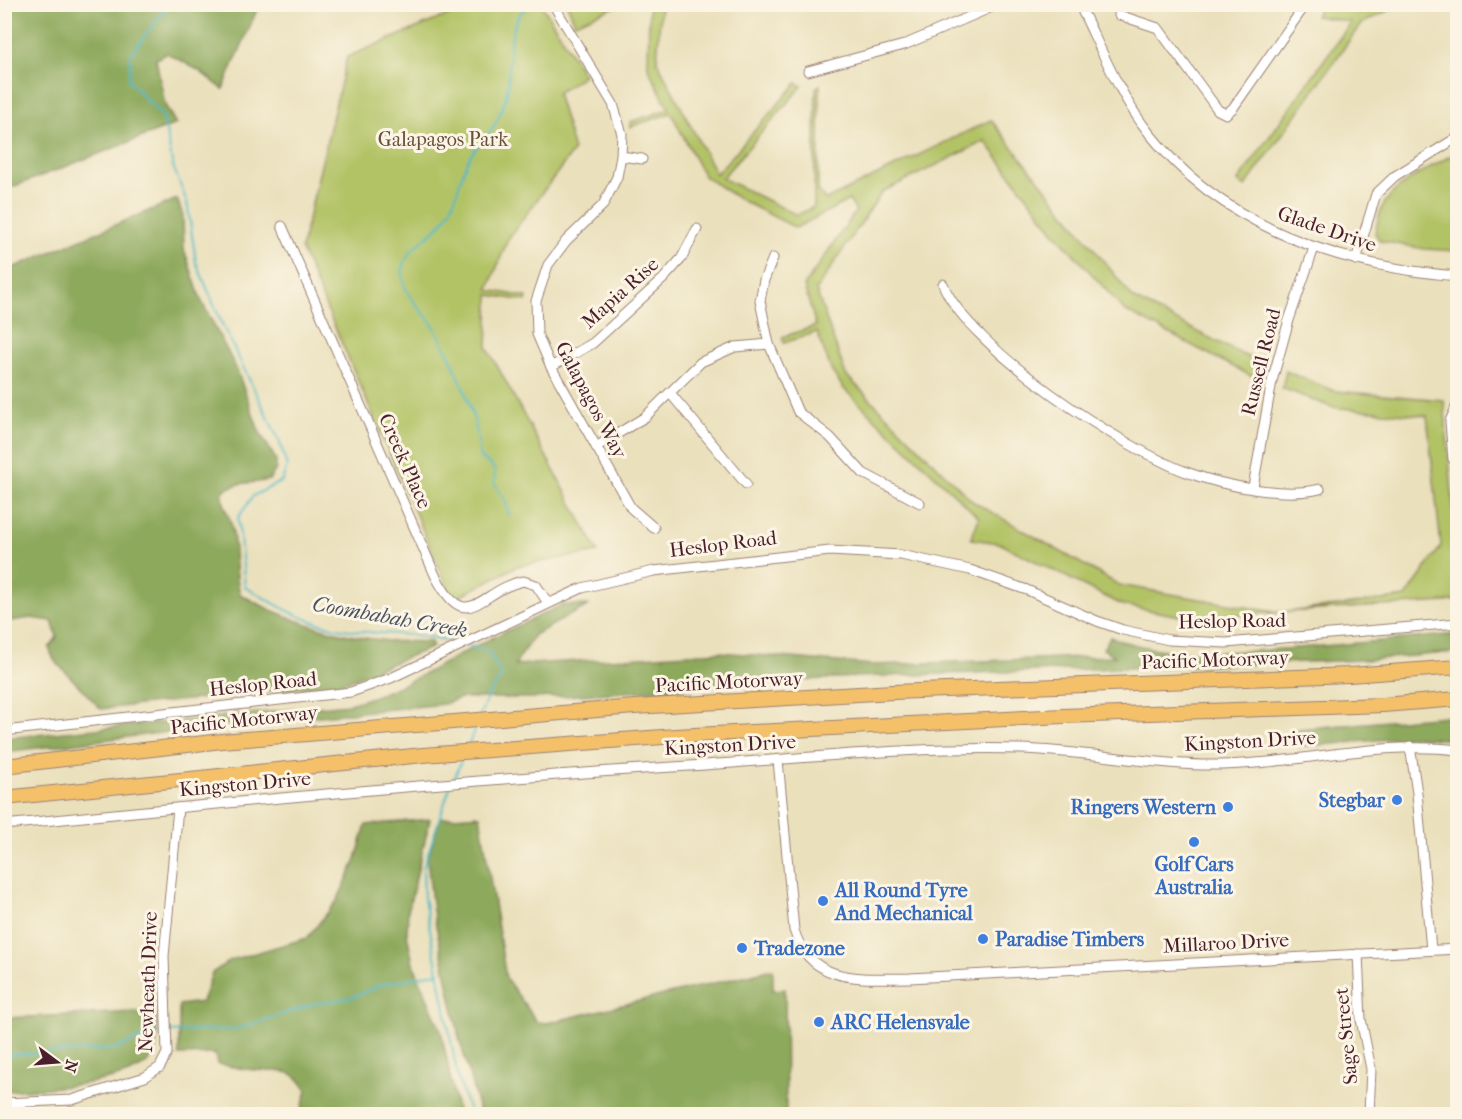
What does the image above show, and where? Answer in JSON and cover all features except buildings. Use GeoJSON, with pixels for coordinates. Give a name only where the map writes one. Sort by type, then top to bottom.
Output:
{"type":"FeatureCollection","features":[{"type":"Feature","properties":{"kind":"highway","name":"Pacific Motorway"},"geometry":{"type":"LineString","coordinates":[[4,766],[222,741],[532,714],[893,692],[1350,675],[1458,667]]}},
{"type":"Feature","properties":{"kind":"highway"},"geometry":{"type":"LineString","coordinates":[[4,798],[423,755],[526,747],[794,729],[1371,706],[1458,699]]}},
{"type":"Feature","properties":{"kind":"street"},"geometry":{"type":"LineString","coordinates":[[808,71],[904,45],[999,4]]}},
{"type":"Feature","properties":{"kind":"street","name":"Glade Drive"},"geometry":{"type":"LineString","coordinates":[[1079,4],[1147,131],[1176,165],[1214,196],[1250,219],[1314,248],[1388,268],[1458,276]]}},
{"type":"Feature","properties":{"kind":"street"},"geometry":{"type":"LineString","coordinates":[[1119,15],[1158,28],[1218,110],[1226,114],[1233,108],[1306,4]]}},
{"type":"Feature","properties":{"kind":"street","name":"Galapagos Way"},"geometry":{"type":"LineString","coordinates":[[553,5],[613,104],[622,134],[621,156],[617,177],[603,205],[557,252],[541,281],[536,300],[537,334],[551,367],[631,508],[654,528]]}},
{"type":"Feature","properties":{"kind":"street"},"geometry":{"type":"LineString","coordinates":[[1356,260],[1376,194],[1395,176],[1458,137]]}},
{"type":"Feature","properties":{"kind":"street"},"geometry":{"type":"LineString","coordinates":[[621,156],[642,159]]}},
{"type":"Feature","properties":{"kind":"street","name":"Creek Place"},"geometry":{"type":"LineString","coordinates":[[282,226],[435,575],[451,603],[470,607],[523,580],[536,585],[548,603]]}},
{"type":"Feature","properties":{"kind":"street","name":"Mapia Rise"},"geometry":{"type":"LineString","coordinates":[[551,367],[592,343],[663,279],[681,259],[697,229]]}},
{"type":"Feature","properties":{"kind":"street","name":"Russell Road"},"geometry":{"type":"LineString","coordinates":[[1253,487],[1272,381],[1289,320],[1314,248]]}},
{"type":"Feature","properties":{"kind":"street"},"geometry":{"type":"LineString","coordinates":[[773,258],[764,280],[760,301],[769,344],[798,412],[830,437],[863,473],[920,503]]}},
{"type":"Feature","properties":{"kind":"street"},"geometry":{"type":"LineString","coordinates":[[943,284],[951,303],[1006,358],[1098,426],[1190,474],[1253,487],[1303,493],[1320,489]]}},
{"type":"Feature","properties":{"kind":"street"},"geometry":{"type":"LineString","coordinates":[[596,447],[645,417],[701,362],[735,347],[769,344]]}},
{"type":"Feature","properties":{"kind":"street"},"geometry":{"type":"LineString","coordinates":[[670,393],[746,484]]}},
{"type":"Feature","properties":{"kind":"street"},"geometry":{"type":"LineString","coordinates":[[1453,459],[1450,421],[1458,403]]}},
{"type":"Feature","properties":{"kind":"street","name":"Heslop Road"},"geometry":{"type":"LineString","coordinates":[[4,731],[337,694],[375,685],[582,588],[628,575],[791,554],[861,551],[901,555],[970,570],[1027,590],[1097,621],[1169,640],[1226,643],[1458,623]]}},
{"type":"Feature","properties":{"kind":"street"},"geometry":{"type":"LineString","coordinates":[[1410,746],[1418,793],[1431,950]]}},
{"type":"Feature","properties":{"kind":"street","name":"Kingston Drive"},"geometry":{"type":"LineString","coordinates":[[4,825],[511,778],[778,760],[1020,749],[1084,753],[1149,763],[1223,765],[1410,746],[1458,750]]}},
{"type":"Feature","properties":{"kind":"street","name":"Millaroo Drive"},"geometry":{"type":"LineString","coordinates":[[778,760],[794,930],[804,954],[831,973],[867,978],[910,978],[1458,949]]}},
{"type":"Feature","properties":{"kind":"street","name":"Newheath Drive"},"geometry":{"type":"LineString","coordinates":[[4,1103],[72,1100],[145,1077],[153,1073],[164,1061],[168,1044],[168,1018],[164,956],[178,808]]}},
{"type":"Feature","properties":{"kind":"street","name":"Sage Street"},"geometry":{"type":"LineString","coordinates":[[1358,954],[1361,1019],[1371,1069],[1369,1114]]}},
{"type":"Feature","properties":{"kind":"green space"},"geometry":{"type":"Polygon","coordinates":[[[5,4],[259,5],[223,89],[198,70],[167,53],[156,59],[165,105],[176,124],[5,190],[5,4]]]}},
{"type":"Feature","properties":{"kind":"green space"},"geometry":{"type":"Polygon","coordinates":[[[567,4],[620,4],[620,5],[575,23],[567,4]]]}},
{"type":"Feature","properties":{"kind":"green space"},"geometry":{"type":"Polygon","coordinates":[[[649,4],[661,5],[657,61],[716,174],[797,83],[802,86],[722,178],[797,215],[814,207],[816,88],[820,85],[818,190],[826,200],[991,120],[1134,299],[1241,354],[1264,363],[1261,381],[1125,311],[1053,231],[985,141],[882,192],[816,290],[846,375],[972,501],[1119,585],[1277,613],[1190,618],[1122,605],[999,543],[971,539],[979,518],[844,389],[832,372],[817,332],[784,343],[782,337],[816,326],[804,286],[856,211],[849,200],[796,228],[739,199],[704,176],[671,113],[630,127],[630,122],[669,109],[648,68],[649,4]]]}},
{"type":"Feature","properties":{"kind":"green space","name":"Galapagos Park"},"geometry":{"type":"Polygon","coordinates":[[[444,5],[449,5],[453,13],[475,5],[542,5],[584,75],[557,93],[574,150],[508,239],[488,290],[527,297],[526,301],[489,295],[487,347],[598,552],[517,566],[453,600],[301,249],[347,57],[448,15],[444,5]]]}},
{"type":"Feature","properties":{"kind":"green space"},"geometry":{"type":"Polygon","coordinates":[[[1322,5],[1360,12],[1375,5],[1400,5],[1361,24],[1245,187],[1238,181],[1351,22],[1315,16],[1322,5]]]}},
{"type":"Feature","properties":{"kind":"green space"},"geometry":{"type":"Polygon","coordinates":[[[1457,152],[1457,251],[1425,249],[1380,241],[1375,233],[1380,212],[1392,194],[1409,180],[1457,152]]]}},
{"type":"Feature","properties":{"kind":"green space"},"geometry":{"type":"Polygon","coordinates":[[[177,199],[183,216],[184,249],[201,300],[237,370],[259,431],[276,460],[276,469],[269,480],[239,484],[223,491],[224,504],[233,532],[240,594],[276,612],[312,626],[369,639],[431,642],[433,647],[340,684],[101,709],[54,660],[49,648],[57,637],[52,621],[31,618],[5,622],[5,271],[177,199]]]}},
{"type":"Feature","properties":{"kind":"green space"},"geometry":{"type":"Polygon","coordinates":[[[1286,371],[1334,391],[1444,400],[1457,551],[1457,600],[1290,612],[1406,597],[1441,546],[1427,416],[1331,407],[1282,388],[1286,371]]]}},
{"type":"Feature","properties":{"kind":"green space"},"geometry":{"type":"Polygon","coordinates":[[[562,605],[589,605],[534,635],[515,665],[720,652],[873,665],[1115,656],[1103,649],[1110,637],[1156,649],[1202,653],[1297,648],[1457,634],[1457,652],[1367,660],[854,677],[535,698],[460,698],[444,704],[226,725],[5,752],[5,738],[349,704],[429,672],[485,641],[562,605]]]}},
{"type":"Feature","properties":{"kind":"green space"},"geometry":{"type":"Polygon","coordinates":[[[1457,715],[1457,740],[1412,737],[1299,747],[1298,729],[1457,715]]]}},
{"type":"Feature","properties":{"kind":"green space"},"geometry":{"type":"Polygon","coordinates":[[[480,815],[506,978],[537,1022],[547,1023],[773,969],[773,990],[785,989],[786,1114],[480,1114],[459,1037],[433,911],[427,859],[440,818],[480,815]]]}},
{"type":"Feature","properties":{"kind":"green space"},"geometry":{"type":"Polygon","coordinates":[[[430,819],[408,911],[407,934],[413,963],[441,1031],[458,1114],[300,1114],[307,1091],[302,1083],[291,1074],[217,1064],[215,1054],[179,1055],[179,1005],[202,1002],[212,973],[231,960],[307,938],[337,901],[355,862],[366,825],[430,819]]]}},
{"type":"Feature","properties":{"kind":"green space"},"geometry":{"type":"Polygon","coordinates":[[[155,1011],[156,1046],[152,1057],[142,1066],[106,1080],[5,1091],[5,1018],[155,1011]]]}},
{"type":"Feature","properties":{"kind":"waterway","name":"Coombabah Creek"},"geometry":{"type":"LineString","coordinates":[[169,4],[131,54],[129,81],[163,117],[173,166],[187,202],[196,262],[223,326],[279,440],[287,466],[282,481],[253,496],[238,518],[245,587],[274,604],[324,625],[357,631],[424,636],[457,643]]}},
{"type":"Feature","properties":{"kind":"waterway"},"geometry":{"type":"LineString","coordinates":[[509,515],[506,502],[494,483],[495,472],[492,466],[480,458],[471,408],[459,376],[436,330],[409,294],[403,278],[403,268],[412,250],[445,219],[454,202],[469,158],[496,122],[507,92],[513,31],[523,11],[532,4]]}},
{"type":"Feature","properties":{"kind":"waterway","name":"Coombabah Creek"},"geometry":{"type":"LineString","coordinates":[[469,646],[489,652],[502,676],[489,694],[480,715]]}},
{"type":"Feature","properties":{"kind":"waterway","name":"Coombabah Creek"},"geometry":{"type":"LineString","coordinates":[[468,746],[476,726]]}},
{"type":"Feature","properties":{"kind":"waterway","name":"Coombabah Creek"},"geometry":{"type":"LineString","coordinates":[[454,779],[463,756]]}},
{"type":"Feature","properties":{"kind":"waterway","name":"Coombabah Creek"},"geometry":{"type":"LineString","coordinates":[[450,787],[423,869],[424,898],[458,1078],[470,1114]]}},
{"type":"Feature","properties":{"kind":"waterway"},"geometry":{"type":"LineString","coordinates":[[169,1032],[237,1029],[314,1004],[353,997],[380,985],[439,972]]}},
{"type":"Feature","properties":{"kind":"waterway"},"geometry":{"type":"LineString","coordinates":[[4,1055],[116,1049],[149,1034],[163,1033]]}},
{"type":"Feature","properties":{"kind":"place","name":"Stegbar"},"geometry":{"type":"Point","coordinates":[1397,800]}},
{"type":"Feature","properties":{"kind":"place","name":"Ringers Western"},"geometry":{"type":"Point","coordinates":[1228,807]}},
{"type":"Feature","properties":{"kind":"place","name":"Golf Cars Australia"},"geometry":{"type":"Point","coordinates":[1194,842]}},
{"type":"Feature","properties":{"kind":"place","name":"All Round Tyre And Mechanical"},"geometry":{"type":"Point","coordinates":[823,901]}},
{"type":"Feature","properties":{"kind":"place","name":"Paradise Timbers"},"geometry":{"type":"Point","coordinates":[983,939]}},
{"type":"Feature","properties":{"kind":"place","name":"Tradezone"},"geometry":{"type":"Point","coordinates":[742,948]}},
{"type":"Feature","properties":{"kind":"place","name":"ARC Helensvale"},"geometry":{"type":"Point","coordinates":[819,1022]}}]}
